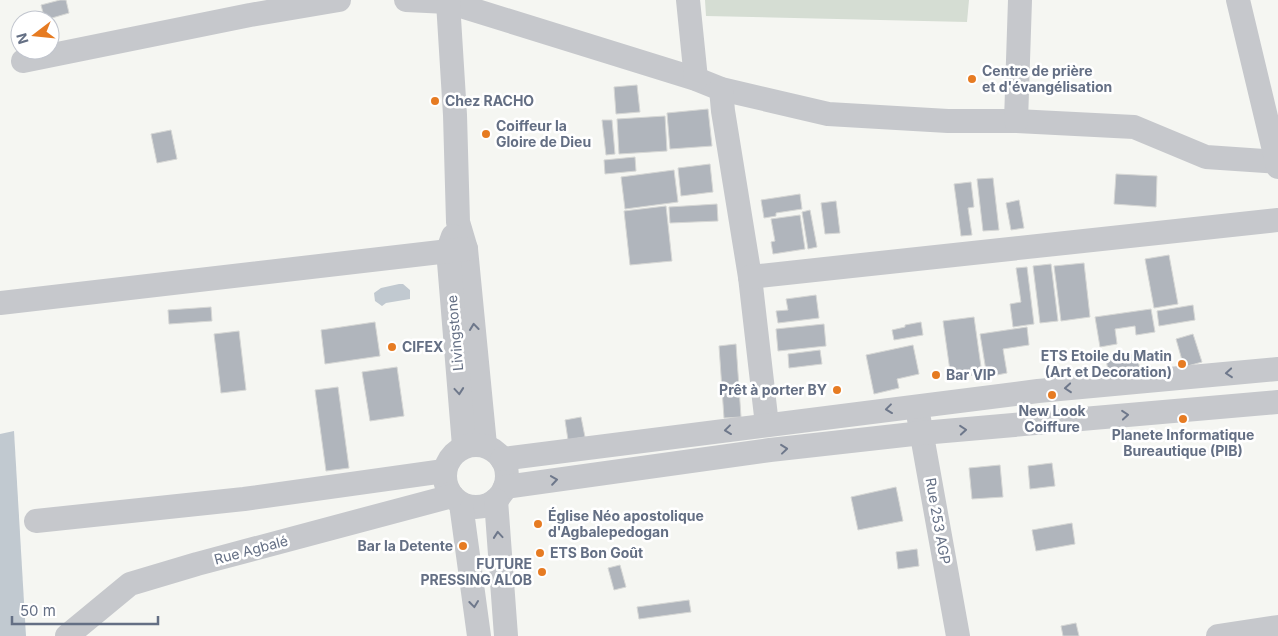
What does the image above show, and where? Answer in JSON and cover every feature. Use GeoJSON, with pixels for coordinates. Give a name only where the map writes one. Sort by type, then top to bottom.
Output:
{"type":"FeatureCollection","features":[{"type":"Feature","properties":{"kind":"street"},"geometry":{"type":"LineString","coordinates":[[23,61],[250,15],[339,0]]}},
{"type":"Feature","properties":{"kind":"street"},"geometry":{"type":"LineString","coordinates":[[406,0],[448,1],[721,89],[828,114],[948,121],[1016,121],[1134,127],[1206,157],[1278,164],[1238,0]]}},
{"type":"Feature","properties":{"kind":"street"},"geometry":{"type":"LineString","coordinates":[[688,0],[696,80]]}},
{"type":"Feature","properties":{"kind":"street"},"geometry":{"type":"LineString","coordinates":[[1016,121],[1020,0]]}},
{"type":"Feature","properties":{"kind":"street","name":"Livingstone"},"geometry":{"type":"LineString","coordinates":[[448,1],[455,115],[457,250],[484,450]]}},
{"type":"Feature","properties":{"kind":"street"},"geometry":{"type":"LineString","coordinates":[[721,89],[750,277],[767,425]]}},
{"type":"Feature","properties":{"kind":"street"},"geometry":{"type":"LineString","coordinates":[[750,277],[1278,220]]}},
{"type":"Feature","properties":{"kind":"street"},"geometry":{"type":"LineString","coordinates":[[0,303],[457,250]]}},
{"type":"Feature","properties":{"kind":"street"},"geometry":{"type":"LineString","coordinates":[[479,636],[456,500],[446,486],[444,471],[454,452],[767,425],[1038,391],[1278,369]]}},
{"type":"Feature","properties":{"kind":"street"},"geometry":{"type":"LineString","coordinates":[[456,500],[473,507],[485,506],[500,494],[770,450],[922,433],[1278,402]]}},
{"type":"Feature","properties":{"kind":"street","name":"Rue 253 AGP"},"geometry":{"type":"LineString","coordinates":[[916,406],[958,636]]}},
{"type":"Feature","properties":{"kind":"street"},"geometry":{"type":"LineString","coordinates":[[484,450],[507,472],[500,494],[506,636]]}},
{"type":"Feature","properties":{"kind":"street"},"geometry":{"type":"LineString","coordinates":[[36,521],[244,499],[444,471]]}},
{"type":"Feature","properties":{"kind":"street","name":"Rue Agbalé"},"geometry":{"type":"LineString","coordinates":[[67,636],[130,584],[197,564],[456,500]]}},
{"type":"Feature","properties":{"kind":"street"},"geometry":{"type":"LineString","coordinates":[[1218,636],[1278,628]]}},
{"type":"Feature","properties":{"kind":"shaded area"},"geometry":{"type":"Polygon","coordinates":[[[705,0],[969,0],[967,22],[706,16],[705,0]]]}},
{"type":"Feature","properties":{"kind":"shaded area"},"geometry":{"type":"Polygon","coordinates":[[[403,284],[410,290],[410,299],[386,303],[382,306],[375,301],[374,293],[381,288],[403,284]]]}},
{"type":"Feature","properties":{"kind":"shaded area"},"geometry":{"type":"Polygon","coordinates":[[[14,431],[26,636],[0,636],[0,434],[14,431]]]}},
{"type":"Feature","properties":{"kind":"building"},"geometry":{"type":"Polygon","coordinates":[[[66,0],[69,13],[60,16],[60,10],[42,10],[41,5],[66,0]]]}},
{"type":"Feature","properties":{"kind":"building"},"geometry":{"type":"Polygon","coordinates":[[[637,85],[640,112],[616,114],[614,87],[637,85]]]}},
{"type":"Feature","properties":{"kind":"building"},"geometry":{"type":"Polygon","coordinates":[[[708,109],[712,146],[670,149],[667,113],[708,109]]]}},
{"type":"Feature","properties":{"kind":"building"},"geometry":{"type":"Polygon","coordinates":[[[665,116],[667,151],[619,154],[617,119],[665,116]]]}},
{"type":"Feature","properties":{"kind":"building"},"geometry":{"type":"Polygon","coordinates":[[[602,120],[612,120],[615,154],[606,155],[602,120]]]}},
{"type":"Feature","properties":{"kind":"building"},"geometry":{"type":"Polygon","coordinates":[[[171,130],[177,159],[157,163],[151,134],[171,130]]]}},
{"type":"Feature","properties":{"kind":"building"},"geometry":{"type":"Polygon","coordinates":[[[635,157],[636,171],[605,174],[604,160],[635,157]]]}},
{"type":"Feature","properties":{"kind":"building"},"geometry":{"type":"Polygon","coordinates":[[[710,164],[713,192],[681,196],[678,168],[710,164]]]}},
{"type":"Feature","properties":{"kind":"building"},"geometry":{"type":"Polygon","coordinates":[[[674,170],[678,202],[625,209],[621,177],[674,170]]]}},
{"type":"Feature","properties":{"kind":"building"},"geometry":{"type":"Polygon","coordinates":[[[1116,174],[1157,176],[1156,207],[1114,204],[1116,174]]]}},
{"type":"Feature","properties":{"kind":"building"},"geometry":{"type":"Polygon","coordinates":[[[993,178],[999,230],[983,231],[977,179],[993,178]]]}},
{"type":"Feature","properties":{"kind":"building"},"geometry":{"type":"Polygon","coordinates":[[[971,182],[974,207],[968,208],[972,235],[961,236],[954,184],[971,182]]]}},
{"type":"Feature","properties":{"kind":"building"},"geometry":{"type":"Polygon","coordinates":[[[800,194],[802,209],[776,213],[776,216],[764,218],[761,200],[800,194]]]}},
{"type":"Feature","properties":{"kind":"building"},"geometry":{"type":"Polygon","coordinates":[[[1019,200],[1024,228],[1011,230],[1006,203],[1019,200]]]}},
{"type":"Feature","properties":{"kind":"building"},"geometry":{"type":"Polygon","coordinates":[[[836,201],[840,233],[825,234],[821,203],[836,201]]]}},
{"type":"Feature","properties":{"kind":"building"},"geometry":{"type":"Polygon","coordinates":[[[717,204],[718,221],[670,223],[669,207],[717,204]]]}},
{"type":"Feature","properties":{"kind":"building"},"geometry":{"type":"Polygon","coordinates":[[[666,206],[672,261],[630,265],[624,211],[666,206]]]}},
{"type":"Feature","properties":{"kind":"building"},"geometry":{"type":"Polygon","coordinates":[[[810,210],[817,247],[808,249],[802,212],[810,210]]]}},
{"type":"Feature","properties":{"kind":"building"},"geometry":{"type":"Polygon","coordinates":[[[800,215],[805,249],[773,254],[771,242],[775,241],[771,219],[800,215]]]}},
{"type":"Feature","properties":{"kind":"building"},"geometry":{"type":"Polygon","coordinates":[[[1169,255],[1178,304],[1154,308],[1145,259],[1169,255]]]}},
{"type":"Feature","properties":{"kind":"building"},"geometry":{"type":"Polygon","coordinates":[[[1084,263],[1090,317],[1061,321],[1054,266],[1084,263]]]}},
{"type":"Feature","properties":{"kind":"building"},"geometry":{"type":"Polygon","coordinates":[[[1051,264],[1058,321],[1040,323],[1033,266],[1051,264]]]}},
{"type":"Feature","properties":{"kind":"building"},"geometry":{"type":"Polygon","coordinates":[[[1027,267],[1034,324],[1013,327],[1010,304],[1021,302],[1016,268],[1027,267]]]}},
{"type":"Feature","properties":{"kind":"building"},"geometry":{"type":"Polygon","coordinates":[[[816,295],[819,318],[778,323],[776,311],[788,310],[786,299],[816,295]]]}},
{"type":"Feature","properties":{"kind":"building"},"geometry":{"type":"Polygon","coordinates":[[[1193,305],[1195,320],[1159,326],[1157,311],[1193,305]]]}},
{"type":"Feature","properties":{"kind":"building"},"geometry":{"type":"Polygon","coordinates":[[[211,307],[212,321],[169,324],[168,310],[211,307]]]}},
{"type":"Feature","properties":{"kind":"building"},"geometry":{"type":"Polygon","coordinates":[[[1151,309],[1155,332],[1136,335],[1135,326],[1115,329],[1117,344],[1100,347],[1095,317],[1151,309]]]}},
{"type":"Feature","properties":{"kind":"building"},"geometry":{"type":"Polygon","coordinates":[[[974,317],[982,374],[951,378],[943,321],[974,317]]]}},
{"type":"Feature","properties":{"kind":"building"},"geometry":{"type":"Polygon","coordinates":[[[375,322],[380,356],[325,364],[321,330],[375,322]]]}},
{"type":"Feature","properties":{"kind":"building"},"geometry":{"type":"Polygon","coordinates":[[[921,322],[923,335],[894,340],[892,330],[921,322]]]}},
{"type":"Feature","properties":{"kind":"building"},"geometry":{"type":"Polygon","coordinates":[[[824,324],[826,346],[778,351],[776,329],[824,324]]]}},
{"type":"Feature","properties":{"kind":"building"},"geometry":{"type":"Polygon","coordinates":[[[1027,327],[1029,345],[1003,349],[1007,373],[987,377],[980,334],[1027,327]]]}},
{"type":"Feature","properties":{"kind":"building"},"geometry":{"type":"Polygon","coordinates":[[[239,331],[246,390],[221,393],[214,334],[239,331]]]}},
{"type":"Feature","properties":{"kind":"building"},"geometry":{"type":"Polygon","coordinates":[[[1193,334],[1202,362],[1184,367],[1176,339],[1193,334]]]}},
{"type":"Feature","properties":{"kind":"building"},"geometry":{"type":"Polygon","coordinates":[[[736,344],[741,417],[724,418],[719,346],[736,344]]]}},
{"type":"Feature","properties":{"kind":"building"},"geometry":{"type":"Polygon","coordinates":[[[913,345],[919,374],[897,379],[899,388],[874,394],[866,355],[913,345]]]}},
{"type":"Feature","properties":{"kind":"building"},"geometry":{"type":"Polygon","coordinates":[[[820,350],[822,364],[789,368],[788,354],[820,350]]]}},
{"type":"Feature","properties":{"kind":"building"},"geometry":{"type":"Polygon","coordinates":[[[1137,353],[1140,371],[1109,377],[1106,359],[1137,353]]]}},
{"type":"Feature","properties":{"kind":"building"},"geometry":{"type":"Polygon","coordinates":[[[397,367],[404,416],[370,421],[362,372],[397,367]]]}},
{"type":"Feature","properties":{"kind":"building"},"geometry":{"type":"Polygon","coordinates":[[[338,387],[349,468],[326,471],[315,390],[338,387]]]}},
{"type":"Feature","properties":{"kind":"building"},"geometry":{"type":"Polygon","coordinates":[[[581,417],[585,437],[568,440],[565,420],[581,417]]]}},
{"type":"Feature","properties":{"kind":"building"},"geometry":{"type":"Polygon","coordinates":[[[1052,463],[1055,486],[1030,489],[1028,466],[1052,463]]]}},
{"type":"Feature","properties":{"kind":"building"},"geometry":{"type":"Polygon","coordinates":[[[1000,465],[1003,497],[972,499],[969,468],[1000,465]]]}},
{"type":"Feature","properties":{"kind":"building"},"geometry":{"type":"Polygon","coordinates":[[[896,487],[903,521],[858,530],[851,497],[896,487]]]}},
{"type":"Feature","properties":{"kind":"building"},"geometry":{"type":"Polygon","coordinates":[[[1072,523],[1075,544],[1036,551],[1032,530],[1072,523]]]}},
{"type":"Feature","properties":{"kind":"building"},"geometry":{"type":"Polygon","coordinates":[[[917,549],[919,566],[898,569],[896,552],[917,549]]]}},
{"type":"Feature","properties":{"kind":"building"},"geometry":{"type":"Polygon","coordinates":[[[620,565],[626,587],[614,590],[608,568],[620,565]]]}},
{"type":"Feature","properties":{"kind":"building"},"geometry":{"type":"Polygon","coordinates":[[[689,600],[691,612],[639,619],[637,607],[689,600]]]}},
{"type":"Feature","properties":{"kind":"building"},"geometry":{"type":"Polygon","coordinates":[[[1076,623],[1079,636],[1063,636],[1061,626],[1076,623]]]}},
{"type":"Feature","properties":{"kind":"place","name":"Centre de prière et d'évangélisation"},"geometry":{"type":"Point","coordinates":[972,79]}},
{"type":"Feature","properties":{"kind":"place","name":"Chez RACHO"},"geometry":{"type":"Point","coordinates":[435,101]}},
{"type":"Feature","properties":{"kind":"place","name":"Coiffeur la Gloire de Dieu"},"geometry":{"type":"Point","coordinates":[486,134]}},
{"type":"Feature","properties":{"kind":"place","name":"CIFEX"},"geometry":{"type":"Point","coordinates":[392,347]}},
{"type":"Feature","properties":{"kind":"place","name":"ETS Etoile du Matin (Art et Decoration)"},"geometry":{"type":"Point","coordinates":[1182,364]}},
{"type":"Feature","properties":{"kind":"place","name":"Bar VIP"},"geometry":{"type":"Point","coordinates":[936,375]}},
{"type":"Feature","properties":{"kind":"place","name":"Prêt à porter BY"},"geometry":{"type":"Point","coordinates":[837,390]}},
{"type":"Feature","properties":{"kind":"place","name":"New Look Coiffure"},"geometry":{"type":"Point","coordinates":[1052,395]}},
{"type":"Feature","properties":{"kind":"place","name":"Planete Informatique Bureautique (PIB)"},"geometry":{"type":"Point","coordinates":[1183,419]}},
{"type":"Feature","properties":{"kind":"place","name":"Église Néo apostolique d'Agbalepedogan"},"geometry":{"type":"Point","coordinates":[538,524]}},
{"type":"Feature","properties":{"kind":"place","name":"Bar la Detente"},"geometry":{"type":"Point","coordinates":[463,546]}},
{"type":"Feature","properties":{"kind":"place","name":"ETS Bon Goût"},"geometry":{"type":"Point","coordinates":[540,553]}},
{"type":"Feature","properties":{"kind":"place","name":"FUTURE PRESSING ALOB"},"geometry":{"type":"Point","coordinates":[542,572]}}]}
